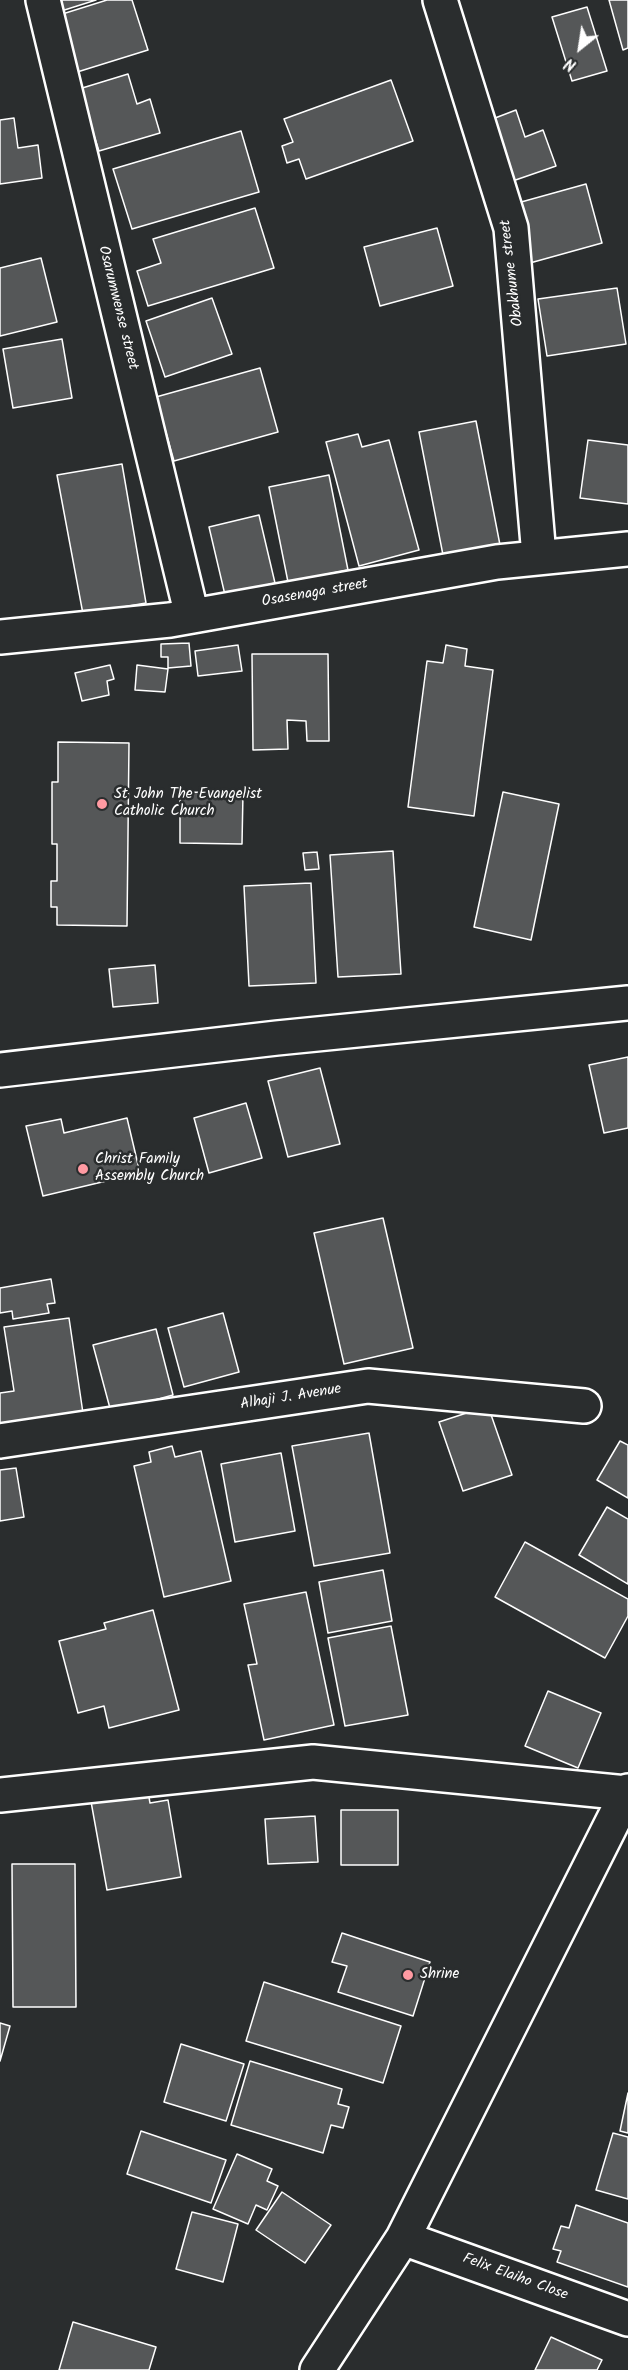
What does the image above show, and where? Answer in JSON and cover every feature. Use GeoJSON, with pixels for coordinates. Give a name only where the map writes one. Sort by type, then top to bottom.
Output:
{"type":"FeatureCollection","features":[{"type":"Feature","properties":{"kind":"street","name":"Osarumwense street"},"geometry":{"type":"LineString","coordinates":[[43,0],[192,616]]}},
{"type":"Feature","properties":{"kind":"street","name":"Obakhume street"},"geometry":{"type":"LineString","coordinates":[[440,0],[511,228],[539,556]]}},
{"type":"Feature","properties":{"kind":"street","name":"Osasenaga street"},"geometry":{"type":"LineString","coordinates":[[0,637],[192,616],[539,556],[628,549]]}},
{"type":"Feature","properties":{"kind":"street"},"geometry":{"type":"LineString","coordinates":[[0,1070],[277,1038],[628,1003]]}},
{"type":"Feature","properties":{"kind":"street","name":"Alhaji J. Avenue"},"geometry":{"type":"LineString","coordinates":[[0,1441],[368,1386],[584,1406]]}},
{"type":"Feature","properties":{"kind":"street"},"geometry":{"type":"LineString","coordinates":[[0,1795],[313,1762],[628,1792],[403,2238],[317,2370]]}},
{"type":"Feature","properties":{"kind":"street","name":"Felix Elaiho Close"},"geometry":{"type":"LineString","coordinates":[[403,2238],[628,2319]]}},
{"type":"Feature","properties":{"kind":"building"},"geometry":{"type":"Polygon","coordinates":[[[51,0],[96,0],[55,13],[51,0]]]}},
{"type":"Feature","properties":{"kind":"building"},"geometry":{"type":"Polygon","coordinates":[[[107,0],[132,0],[148,50],[74,73],[56,16],[107,0]]]}},
{"type":"Feature","properties":{"kind":"building"},"geometry":{"type":"Polygon","coordinates":[[[609,0],[628,0],[628,48],[623,50],[609,0]]]}},
{"type":"Feature","properties":{"kind":"building"},"geometry":{"type":"Polygon","coordinates":[[[587,7],[607,71],[572,81],[552,17],[587,7]]]}},
{"type":"Feature","properties":{"kind":"building"},"geometry":{"type":"Polygon","coordinates":[[[128,74],[137,104],[150,99],[160,133],[99,151],[79,89],[128,74]]]}},
{"type":"Feature","properties":{"kind":"building"},"geometry":{"type":"Polygon","coordinates":[[[391,80],[413,141],[306,179],[299,159],[287,163],[282,146],[293,142],[284,119],[391,80]]]}},
{"type":"Feature","properties":{"kind":"building"},"geometry":{"type":"Polygon","coordinates":[[[516,110],[525,137],[543,130],[556,166],[504,184],[482,123],[516,110]]]}},
{"type":"Feature","properties":{"kind":"building"},"geometry":{"type":"Polygon","coordinates":[[[14,118],[18,148],[38,145],[42,178],[0,184],[0,120],[14,118]]]}},
{"type":"Feature","properties":{"kind":"building"},"geometry":{"type":"Polygon","coordinates":[[[241,131],[259,192],[132,229],[113,169],[241,131]]]}},
{"type":"Feature","properties":{"kind":"building"},"geometry":{"type":"Polygon","coordinates":[[[586,184],[602,243],[530,263],[514,204],[586,184]]]}},
{"type":"Feature","properties":{"kind":"building"},"geometry":{"type":"Polygon","coordinates":[[[255,208],[274,268],[148,306],[137,271],[161,263],[153,239],[255,208]]]}},
{"type":"Feature","properties":{"kind":"building"},"geometry":{"type":"Polygon","coordinates":[[[437,228],[453,286],[380,306],[364,247],[437,228]]]}},
{"type":"Feature","properties":{"kind":"building"},"geometry":{"type":"Polygon","coordinates":[[[41,258],[57,322],[0,336],[0,268],[41,258]]]}},
{"type":"Feature","properties":{"kind":"building"},"geometry":{"type":"Polygon","coordinates":[[[617,288],[626,344],[547,356],[538,299],[617,288]]]}},
{"type":"Feature","properties":{"kind":"building"},"geometry":{"type":"Polygon","coordinates":[[[212,298],[232,354],[165,377],[146,321],[212,298]]]}},
{"type":"Feature","properties":{"kind":"building"},"geometry":{"type":"Polygon","coordinates":[[[62,339],[72,398],[13,408],[3,349],[62,339]]]}},
{"type":"Feature","properties":{"kind":"building"},"geometry":{"type":"Polygon","coordinates":[[[260,368],[278,432],[174,461],[156,397],[260,368]]]}},
{"type":"Feature","properties":{"kind":"building"},"geometry":{"type":"Polygon","coordinates":[[[476,421],[500,545],[443,555],[419,432],[476,421]]]}},
{"type":"Feature","properties":{"kind":"building"},"geometry":{"type":"Polygon","coordinates":[[[358,434],[362,447],[389,440],[419,550],[359,566],[326,442],[358,434]]]}},
{"type":"Feature","properties":{"kind":"building"},"geometry":{"type":"Polygon","coordinates":[[[588,440],[628,445],[628,504],[580,498],[588,440]]]}},
{"type":"Feature","properties":{"kind":"building"},"geometry":{"type":"Polygon","coordinates":[[[122,464],[146,603],[83,614],[57,475],[122,464]]]}},
{"type":"Feature","properties":{"kind":"building"},"geometry":{"type":"Polygon","coordinates":[[[329,475],[348,570],[288,582],[269,487],[329,475]]]}},
{"type":"Feature","properties":{"kind":"building"},"geometry":{"type":"Polygon","coordinates":[[[259,515],[275,583],[225,595],[209,527],[259,515]]]}},
{"type":"Feature","properties":{"kind":"building"},"geometry":{"type":"Polygon","coordinates":[[[189,643],[191,666],[168,668],[168,657],[161,657],[161,644],[189,643]]]}},
{"type":"Feature","properties":{"kind":"building"},"geometry":{"type":"Polygon","coordinates":[[[238,645],[242,671],[198,676],[195,651],[238,645]]]}},
{"type":"Feature","properties":{"kind":"building"},"geometry":{"type":"Polygon","coordinates":[[[446,645],[467,649],[465,666],[493,670],[474,816],[408,807],[427,661],[443,663],[446,645]]]}},
{"type":"Feature","properties":{"kind":"building"},"geometry":{"type":"Polygon","coordinates":[[[252,654],[328,654],[329,741],[307,741],[306,721],[287,720],[288,749],[253,750],[252,654]]]}},
{"type":"Feature","properties":{"kind":"building"},"geometry":{"type":"Polygon","coordinates":[[[110,665],[114,679],[107,681],[109,695],[82,701],[75,673],[110,665]]]}},
{"type":"Feature","properties":{"kind":"building"},"geometry":{"type":"Polygon","coordinates":[[[137,665],[168,669],[165,692],[135,690],[137,665]]]}},
{"type":"Feature","properties":{"kind":"building"},"geometry":{"type":"Polygon","coordinates":[[[58,742],[129,743],[127,926],[57,925],[57,907],[51,907],[51,881],[57,881],[57,844],[52,844],[52,782],[58,782],[58,742]]]}},
{"type":"Feature","properties":{"kind":"building"},"geometry":{"type":"Polygon","coordinates":[[[180,792],[243,793],[242,844],[180,843],[180,792]]]}},
{"type":"Feature","properties":{"kind":"building"},"geometry":{"type":"Polygon","coordinates":[[[503,792],[559,804],[531,940],[474,927],[503,792]]]}},
{"type":"Feature","properties":{"kind":"building"},"geometry":{"type":"Polygon","coordinates":[[[393,851],[401,974],[338,977],[330,855],[393,851]]]}},
{"type":"Feature","properties":{"kind":"building"},"geometry":{"type":"Polygon","coordinates":[[[317,852],[319,869],[305,870],[303,853],[317,852]]]}},
{"type":"Feature","properties":{"kind":"building"},"geometry":{"type":"Polygon","coordinates":[[[311,883],[316,983],[249,986],[244,886],[311,883]]]}},
{"type":"Feature","properties":{"kind":"building"},"geometry":{"type":"Polygon","coordinates":[[[155,965],[158,1003],[113,1007],[109,969],[155,965]]]}},
{"type":"Feature","properties":{"kind":"building"},"geometry":{"type":"Polygon","coordinates":[[[628,1057],[628,1128],[604,1133],[589,1065],[628,1057]]]}},
{"type":"Feature","properties":{"kind":"building"},"geometry":{"type":"Polygon","coordinates":[[[320,1068],[340,1144],[288,1157],[268,1081],[320,1068]]]}},
{"type":"Feature","properties":{"kind":"building"},"geometry":{"type":"Polygon","coordinates":[[[246,1103],[262,1158],[209,1173],[194,1118],[246,1103]]]}},
{"type":"Feature","properties":{"kind":"building"},"geometry":{"type":"Polygon","coordinates":[[[127,1118],[140,1173],[43,1196],[26,1126],[61,1119],[64,1133],[127,1118]]]}},
{"type":"Feature","properties":{"kind":"building"},"geometry":{"type":"Polygon","coordinates":[[[383,1218],[413,1348],[344,1364],[314,1233],[383,1218]]]}},
{"type":"Feature","properties":{"kind":"building"},"geometry":{"type":"Polygon","coordinates":[[[51,1279],[55,1303],[47,1304],[49,1313],[13,1319],[12,1311],[0,1313],[0,1288],[51,1279]]]}},
{"type":"Feature","properties":{"kind":"building"},"geometry":{"type":"Polygon","coordinates":[[[223,1313],[239,1372],[184,1387],[168,1328],[223,1313]]]}},
{"type":"Feature","properties":{"kind":"building"},"geometry":{"type":"Polygon","coordinates":[[[69,1318],[84,1420],[0,1431],[0,1393],[14,1391],[4,1327],[69,1318]]]}},
{"type":"Feature","properties":{"kind":"building"},"geometry":{"type":"Polygon","coordinates":[[[156,1329],[173,1395],[111,1412],[93,1345],[156,1329]]]}},
{"type":"Feature","properties":{"kind":"building"},"geometry":{"type":"Polygon","coordinates":[[[488,1406],[512,1475],[463,1491],[439,1422],[488,1406]]]}},
{"type":"Feature","properties":{"kind":"building"},"geometry":{"type":"Polygon","coordinates":[[[369,1433],[390,1553],[314,1566],[292,1446],[369,1433]]]}},
{"type":"Feature","properties":{"kind":"building"},"geometry":{"type":"Polygon","coordinates":[[[620,1441],[628,1445],[628,1498],[597,1480],[620,1441]]]}},
{"type":"Feature","properties":{"kind":"building"},"geometry":{"type":"Polygon","coordinates":[[[172,1446],[175,1457],[201,1451],[231,1581],[164,1597],[134,1466],[151,1462],[149,1452],[172,1446]]]}},
{"type":"Feature","properties":{"kind":"building"},"geometry":{"type":"Polygon","coordinates":[[[281,1453],[295,1531],[235,1542],[221,1464],[281,1453]]]}},
{"type":"Feature","properties":{"kind":"building"},"geometry":{"type":"Polygon","coordinates":[[[16,1468],[24,1517],[0,1521],[0,1470],[16,1468]]]}},
{"type":"Feature","properties":{"kind":"building"},"geometry":{"type":"Polygon","coordinates":[[[607,1507],[628,1519],[628,1584],[579,1555],[607,1507]]]}},
{"type":"Feature","properties":{"kind":"building"},"geometry":{"type":"Polygon","coordinates":[[[525,1542],[628,1599],[628,1616],[605,1658],[495,1597],[525,1542]]]}},
{"type":"Feature","properties":{"kind":"building"},"geometry":{"type":"Polygon","coordinates":[[[383,1570],[392,1621],[328,1633],[319,1582],[383,1570]]]}},
{"type":"Feature","properties":{"kind":"building"},"geometry":{"type":"Polygon","coordinates":[[[306,1592],[334,1725],[264,1740],[248,1665],[257,1664],[244,1604],[306,1592]]]}},
{"type":"Feature","properties":{"kind":"building"},"geometry":{"type":"Polygon","coordinates":[[[153,1610],[179,1710],[109,1728],[104,1706],[78,1713],[59,1641],[106,1629],[104,1623],[153,1610]]]}},
{"type":"Feature","properties":{"kind":"building"},"geometry":{"type":"Polygon","coordinates":[[[391,1626],[408,1715],[345,1726],[328,1638],[391,1626]]]}},
{"type":"Feature","properties":{"kind":"building"},"geometry":{"type":"Polygon","coordinates":[[[548,1691],[601,1713],[578,1768],[525,1746],[548,1691]]]}},
{"type":"Feature","properties":{"kind":"building"},"geometry":{"type":"Polygon","coordinates":[[[147,1786],[150,1803],[168,1800],[181,1877],[107,1890],[90,1796],[147,1786]]]}},
{"type":"Feature","properties":{"kind":"building"},"geometry":{"type":"Polygon","coordinates":[[[341,1810],[398,1810],[398,1865],[341,1865],[341,1810]]]}},
{"type":"Feature","properties":{"kind":"building"},"geometry":{"type":"Polygon","coordinates":[[[315,1816],[318,1862],[268,1864],[265,1819],[315,1816]]]}},
{"type":"Feature","properties":{"kind":"building"},"geometry":{"type":"Polygon","coordinates":[[[12,1864],[75,1864],[76,2007],[13,2007],[12,1864]]]}},
{"type":"Feature","properties":{"kind":"building"},"geometry":{"type":"Polygon","coordinates":[[[342,1933],[430,1962],[413,2016],[338,1992],[347,1966],[332,1962],[342,1933]]]}},
{"type":"Feature","properties":{"kind":"building"},"geometry":{"type":"Polygon","coordinates":[[[264,1982],[401,2026],[383,2083],[246,2041],[264,1982]]]}},
{"type":"Feature","properties":{"kind":"building"},"geometry":{"type":"Polygon","coordinates":[[[0,2023],[10,2026],[0,2061],[0,2023]]]}},
{"type":"Feature","properties":{"kind":"building"},"geometry":{"type":"Polygon","coordinates":[[[181,2044],[244,2064],[226,2121],[164,2102],[181,2044]]]}},
{"type":"Feature","properties":{"kind":"building"},"geometry":{"type":"Polygon","coordinates":[[[250,2061],[342,2089],[338,2104],[349,2107],[343,2128],[331,2125],[323,2153],[231,2125],[250,2061]]]}},
{"type":"Feature","properties":{"kind":"building"},"geometry":{"type":"Polygon","coordinates":[[[628,2093],[628,2133],[620,2131],[628,2093]]]}},
{"type":"Feature","properties":{"kind":"building"},"geometry":{"type":"Polygon","coordinates":[[[141,2131],[226,2160],[211,2203],[127,2174],[141,2131]]]}},
{"type":"Feature","properties":{"kind":"building"},"geometry":{"type":"Polygon","coordinates":[[[613,2133],[628,2137],[628,2199],[596,2190],[613,2133]]]}},
{"type":"Feature","properties":{"kind":"building"},"geometry":{"type":"Polygon","coordinates":[[[237,2154],[272,2169],[267,2181],[278,2186],[267,2210],[256,2205],[248,2224],[213,2209],[237,2154]]]}},
{"type":"Feature","properties":{"kind":"building"},"geometry":{"type":"Polygon","coordinates":[[[282,2192],[331,2225],[305,2263],[256,2230],[282,2192]]]}},
{"type":"Feature","properties":{"kind":"building"},"geometry":{"type":"Polygon","coordinates":[[[576,2205],[628,2223],[628,2287],[557,2262],[561,2251],[553,2249],[561,2226],[569,2228],[576,2205]]]}},
{"type":"Feature","properties":{"kind":"building"},"geometry":{"type":"Polygon","coordinates":[[[192,2212],[238,2224],[223,2282],[176,2269],[192,2212]]]}},
{"type":"Feature","properties":{"kind":"building"},"geometry":{"type":"Polygon","coordinates":[[[73,2322],[156,2347],[149,2370],[59,2370],[73,2322]]]}},
{"type":"Feature","properties":{"kind":"building"},"geometry":{"type":"Polygon","coordinates":[[[551,2337],[602,2360],[597,2370],[535,2370],[551,2337]]]}},
{"type":"Feature","properties":{"kind":"place","name":"St John The Evangelist Catholic Church"},"geometry":{"type":"Point","coordinates":[102,804]}},
{"type":"Feature","properties":{"kind":"place","name":"Christ Family Assembly Church"},"geometry":{"type":"Point","coordinates":[83,1169]}},
{"type":"Feature","properties":{"kind":"place","name":"Shrine"},"geometry":{"type":"Point","coordinates":[408,1975]}}]}
